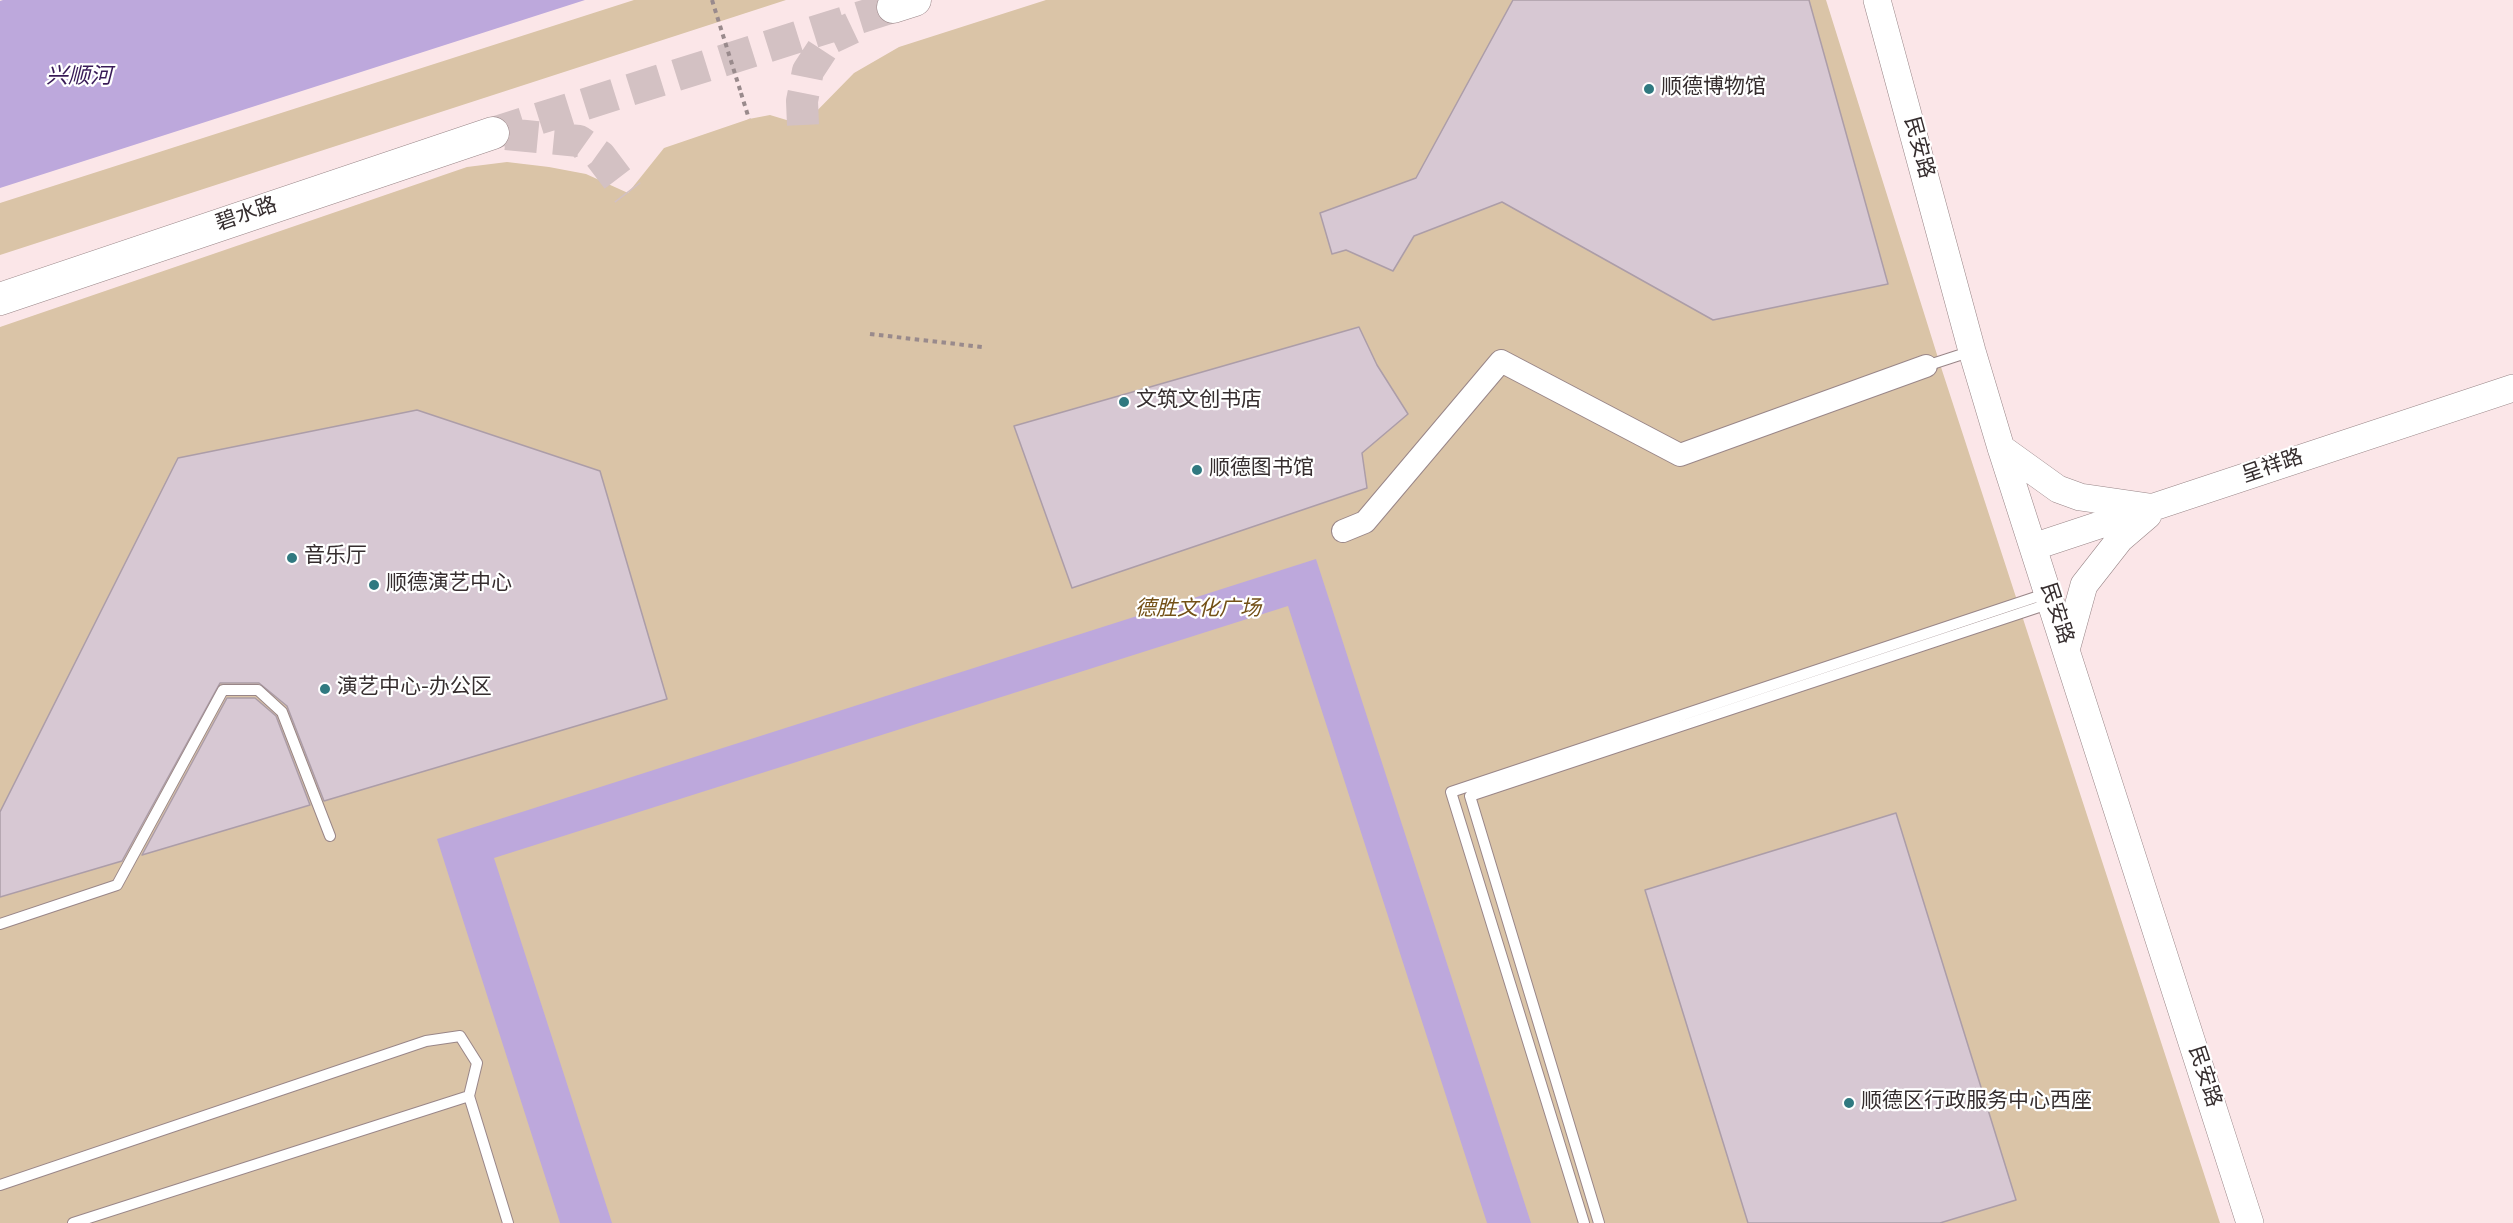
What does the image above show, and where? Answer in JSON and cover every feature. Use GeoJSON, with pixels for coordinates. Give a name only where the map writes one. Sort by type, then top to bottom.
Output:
{"type":"FeatureCollection","features":[{"type":"Feature","properties":{"kind":"main road","name":"碧水路"},"geometry":{"type":"LineString","coordinates":[[0,299],[493,133]]}},
{"type":"Feature","properties":{"kind":"street","name":"民安路"},"geometry":{"type":"LineString","coordinates":[[1877,0],[1972,351],[2001,448],[2250,1223]]}},
{"type":"Feature","properties":{"kind":"street"},"geometry":{"type":"LineString","coordinates":[[1343,531],[1365,522],[1501,361],[1680,455],[1926,366]]}},
{"type":"Feature","properties":{"kind":"street","name":"呈祥路"},"geometry":{"type":"LineString","coordinates":[[2033,547],[2513,388]]}},
{"type":"Feature","properties":{"kind":"street"},"geometry":{"type":"LineString","coordinates":[[2001,448],[2058,489],[2080,497],[2156,508]]}},
{"type":"Feature","properties":{"kind":"street"},"geometry":{"type":"LineString","coordinates":[[2066,651],[2084,585],[2120,540],[2156,508]]}},
{"type":"Feature","properties":{"kind":"lane"},"geometry":{"type":"LineString","coordinates":[[1926,366],[1972,351]]}},
{"type":"Feature","properties":{"kind":"lane"},"geometry":{"type":"LineString","coordinates":[[1584,1223],[1451,792],[2049,598]]}},
{"type":"Feature","properties":{"kind":"lane"},"geometry":{"type":"LineString","coordinates":[[1599,1223],[1470,796],[2049,598]]}},
{"type":"Feature","properties":{"kind":"lane"},"geometry":{"type":"LineString","coordinates":[[0,924],[117,885],[223,690],[258,690],[282,712],[330,836]]}},
{"type":"Feature","properties":{"kind":"lane"},"geometry":{"type":"LineString","coordinates":[[0,1185],[426,1041],[460,1036],[477,1064],[469,1096],[508,1223]]}},
{"type":"Feature","properties":{"kind":"lane"},"geometry":{"type":"LineString","coordinates":[[73,1223],[469,1096]]}},
{"type":"Feature","properties":{"kind":"path"},"geometry":{"type":"LineString","coordinates":[[712,0],[749,119]]}},
{"type":"Feature","properties":{"kind":"path"},"geometry":{"type":"LineString","coordinates":[[870,334],[982,347]]}},
{"type":"Feature","properties":{"kind":"green space"},"geometry":{"type":"Polygon","coordinates":[[[634,0],[786,0],[0,255],[0,203],[634,0]]]}},
{"type":"Feature","properties":{"kind":"green space","name":"德胜文化广场"},"geometry":{"type":"Polygon","coordinates":[[[1046,0],[1826,0],[1939,361],[2220,1223],[0,1223],[0,327],[467,167],[507,162],[549,167],[586,174],[628,193],[664,148],[749,119],[770,115],[803,125],[854,73],[899,47],[1046,0]]]}},
{"type":"Feature","properties":{"kind":"water","name":"兴顺河"},"geometry":{"type":"Polygon","coordinates":[[[585,0],[0,188],[0,1],[585,0]]]}},
{"type":"Feature","properties":{"kind":"water"},"geometry":{"type":"Polygon","coordinates":[[[1316,559],[1531,1223],[1487,1223],[1288,606],[494,858],[612,1223],[560,1223],[437,839],[1316,559]]]}},
{"type":"Feature","properties":{"kind":"building","name":"顺德博物馆"},"geometry":{"type":"Polygon","coordinates":[[[1513,0],[1809,0],[1888,284],[1713,320],[1502,202],[1414,236],[1393,271],[1346,250],[1332,254],[1320,213],[1416,178],[1513,0]]]}},
{"type":"Feature","properties":{"kind":"building","name":"顺德图书馆"},"geometry":{"type":"Polygon","coordinates":[[[1359,327],[1377,365],[1408,414],[1362,453],[1367,488],[1072,588],[1014,426],[1359,327]]]}},
{"type":"Feature","properties":{"kind":"building","name":"顺德演艺中心"},"geometry":{"type":"Polygon","coordinates":[[[417,410],[600,471],[667,699],[324,801],[287,706],[259,683],[220,683],[122,861],[0,897],[0,812],[178,458],[417,410]]]}},
{"type":"Feature","properties":{"kind":"building"},"geometry":{"type":"Polygon","coordinates":[[[227,698],[255,698],[276,716],[310,805],[142,855],[227,698]]]}},
{"type":"Feature","properties":{"kind":"building","name":"顺德区行政服务中心西座"},"geometry":{"type":"Polygon","coordinates":[[[1896,813],[2016,1200],[1940,1223],[1748,1223],[1645,890],[1896,813]]]}},
{"type":"Feature","properties":{"kind":"tunnel"},"geometry":{"type":"LineString","coordinates":[[493,133],[893,7]]}},
{"type":"Feature","properties":{"kind":"tunnel"},"geometry":{"type":"LineString","coordinates":[[803,125],[802,101],[808,71],[829,39],[852,28]]}},
{"type":"Feature","properties":{"kind":"tunnel"},"geometry":{"type":"LineString","coordinates":[[506,134],[579,141],[600,156],[628,193]]}},
{"type":"Feature","properties":{"kind":"place","name":"顺德博物馆"},"geometry":{"type":"Point","coordinates":[1649,89]}},
{"type":"Feature","properties":{"kind":"place","name":"文筑文创书店"},"geometry":{"type":"Point","coordinates":[1124,402]}},
{"type":"Feature","properties":{"kind":"place","name":"顺德图书馆"},"geometry":{"type":"Point","coordinates":[1197,470]}},
{"type":"Feature","properties":{"kind":"place","name":"音乐厅"},"geometry":{"type":"Point","coordinates":[292,558]}},
{"type":"Feature","properties":{"kind":"place","name":"顺德演艺中心"},"geometry":{"type":"Point","coordinates":[374,585]}},
{"type":"Feature","properties":{"kind":"place","name":"演艺中心-办公区"},"geometry":{"type":"Point","coordinates":[325,689]}},
{"type":"Feature","properties":{"kind":"place","name":"顺德区行政服务中心西座"},"geometry":{"type":"Point","coordinates":[1849,1103]}}]}
